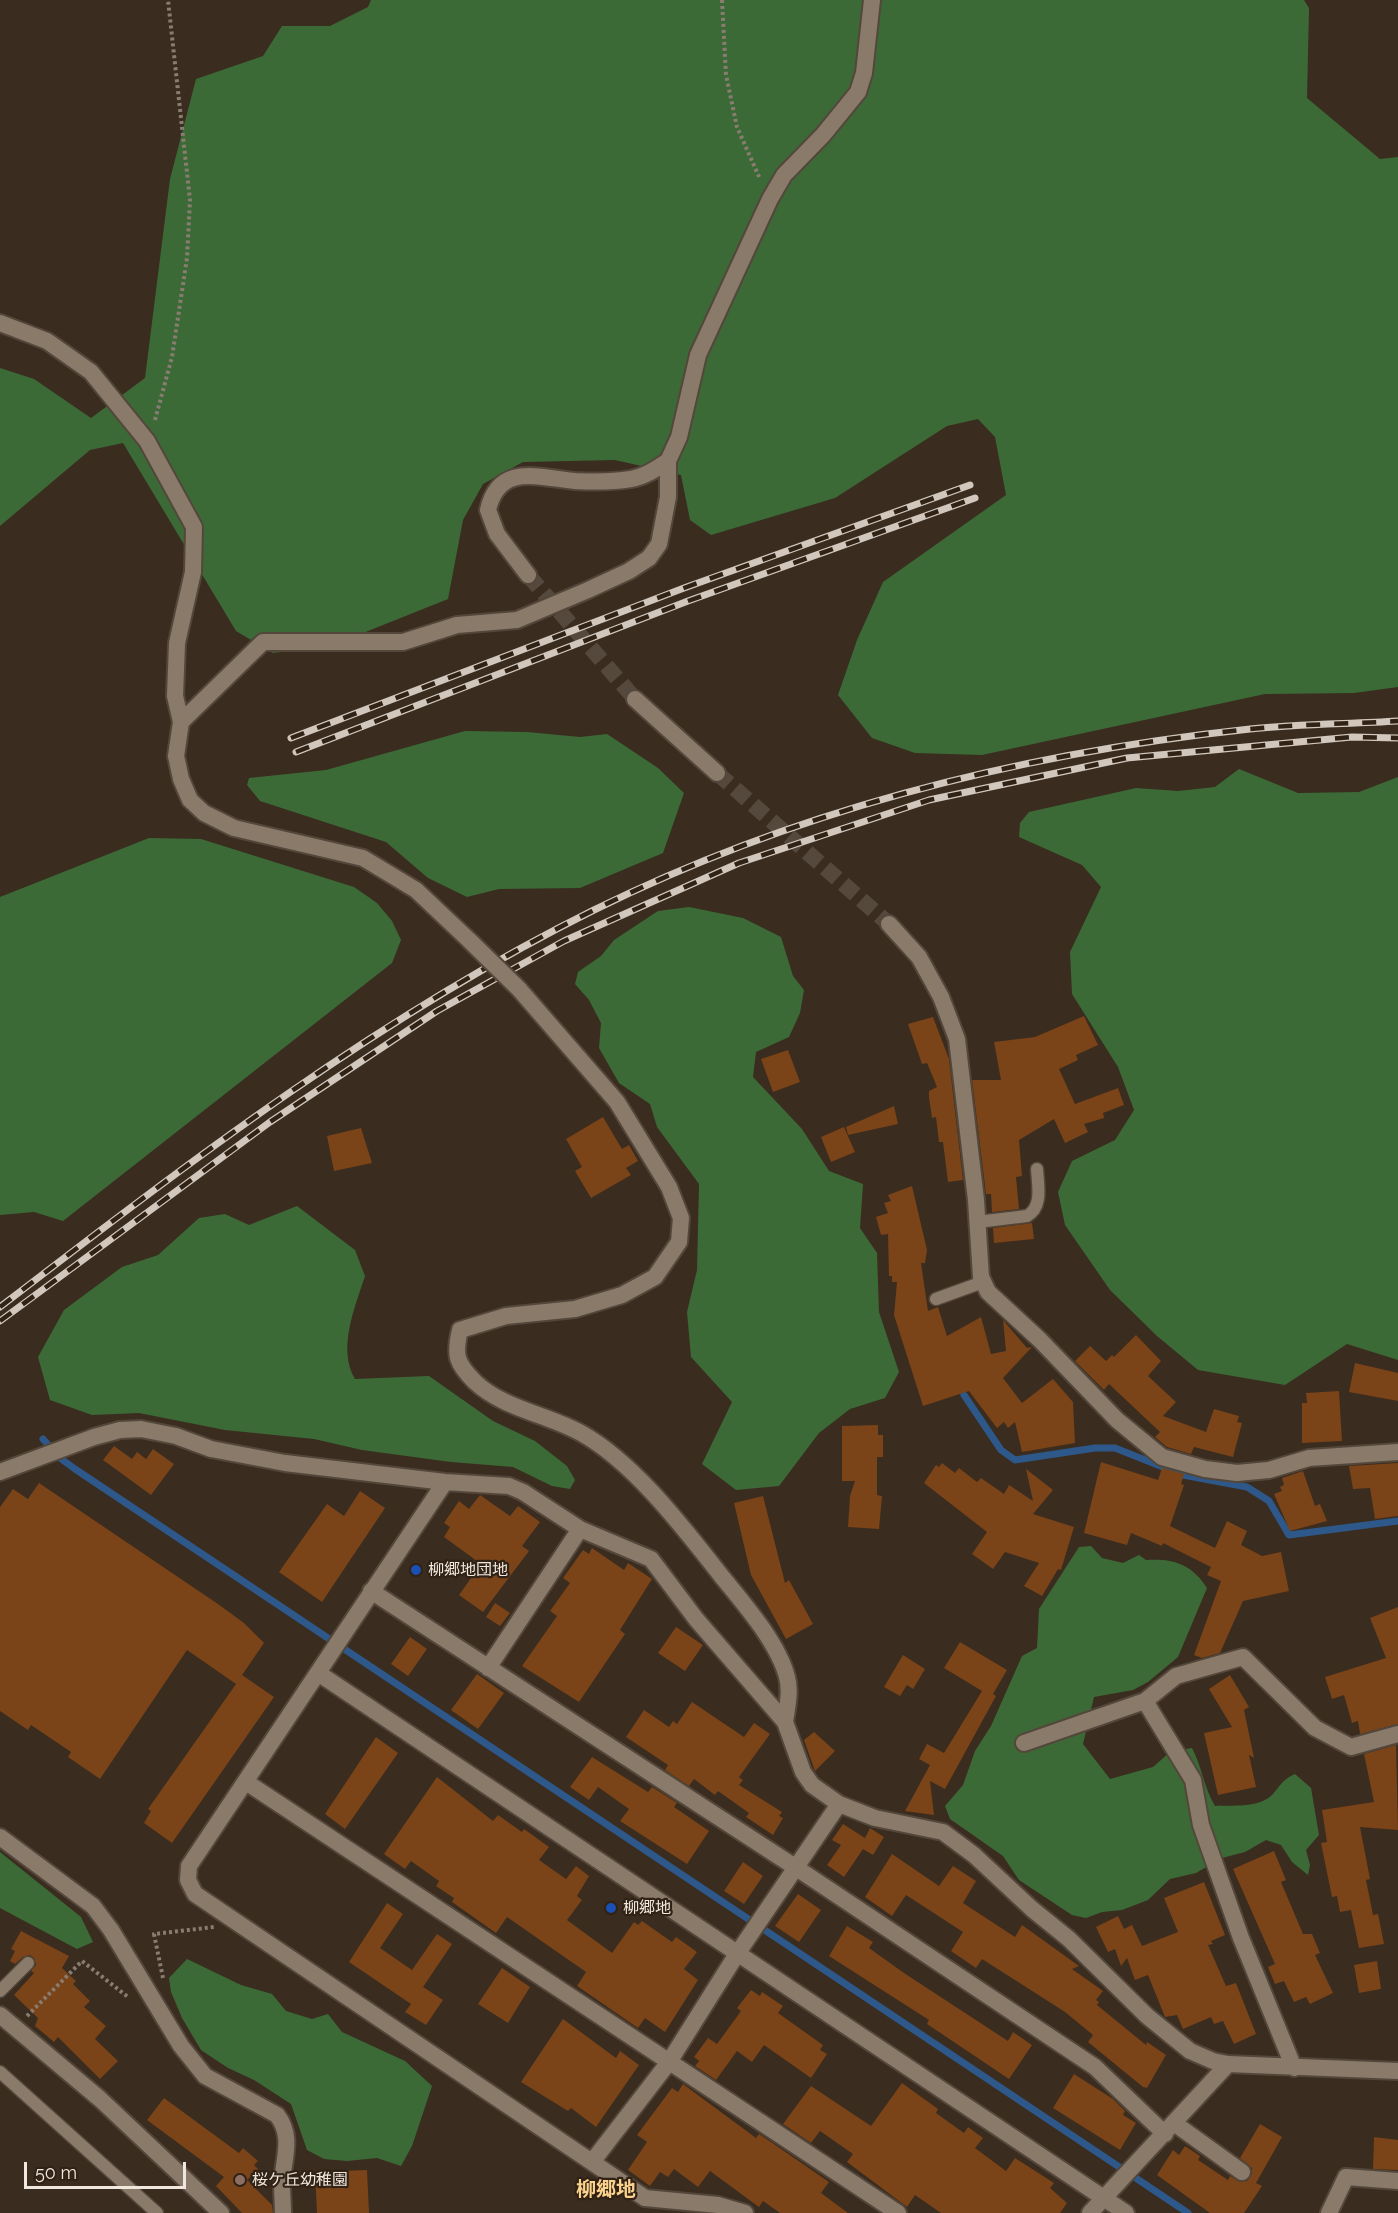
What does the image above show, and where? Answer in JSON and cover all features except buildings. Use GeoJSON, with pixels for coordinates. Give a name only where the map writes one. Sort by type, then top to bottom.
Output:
{"type":"FeatureCollection","features":[{"type":"Feature","properties":{"kind":"street"},"geometry":{"type":"LineString","coordinates":[[181,722],[263,642],[403,642],[457,626],[517,620],[629,571],[649,558],[659,544],[668,497],[668,461],[679,437],[698,356],[770,199],[784,175],[823,135],[858,92],[864,74],[872,0]]}},
{"type":"Feature","properties":{"kind":"street"},"geometry":{"type":"LineString","coordinates":[[0,322],[47,341],[91,372],[147,441],[194,527],[194,572],[177,643],[176,696],[181,722],[176,756],[181,779],[190,800],[204,813],[234,828],[363,858],[416,890],[519,989],[617,1102],[669,1187],[681,1218],[679,1242],[656,1277],[622,1295],[575,1309],[506,1316],[460,1330],[455,1351],[460,1366],[495,1398],[582,1434],[632,1473],[676,1519],[760,1623],[787,1676],[789,1695],[786,1722]]}},
{"type":"Feature","properties":{"kind":"street"},"geometry":{"type":"LineString","coordinates":[[528,575],[497,534],[488,510],[497,487],[510,478],[526,475],[576,481],[633,479],[668,461]]}},
{"type":"Feature","properties":{"kind":"street"},"geometry":{"type":"LineString","coordinates":[[635,699],[717,773]]}},
{"type":"Feature","properties":{"kind":"street"},"geometry":{"type":"LineString","coordinates":[[889,924],[919,957],[941,997],[957,1039],[983,1282],[988,1292],[1040,1340],[1117,1420],[1162,1457],[1206,1469],[1238,1473],[1269,1470],[1309,1458],[1398,1452]]}},
{"type":"Feature","properties":{"kind":"street"},"geometry":{"type":"LineString","coordinates":[[0,1472],[67,1446],[120,1430],[141,1429],[176,1436],[211,1449],[285,1463],[445,1482],[509,1486],[524,1492],[580,1529],[651,1559],[696,1619],[786,1722],[803,1772],[813,1785],[839,1804],[875,1818],[943,1832],[974,1855],[1032,1909],[1070,1939],[1148,2016],[1202,2057],[1228,2064],[1398,2071]]}},
{"type":"Feature","properties":{"kind":"street"},"geometry":{"type":"LineString","coordinates":[[445,1482],[189,1866],[188,1880],[195,1894],[645,2198],[718,2205],[745,2213]]}},
{"type":"Feature","properties":{"kind":"street"},"geometry":{"type":"LineString","coordinates":[[488,1668],[580,1529]]}},
{"type":"Feature","properties":{"kind":"street"},"geometry":{"type":"LineString","coordinates":[[371,1592],[795,1867],[1095,2067],[1169,2128],[1242,2172]]}},
{"type":"Feature","properties":{"kind":"street"},"geometry":{"type":"LineString","coordinates":[[1024,1743],[1145,1701],[1176,1676],[1243,1658],[1315,1728],[1351,1747],[1398,1734]]}},
{"type":"Feature","properties":{"kind":"street"},"geometry":{"type":"LineString","coordinates":[[318,1673],[1126,2213]]}},
{"type":"Feature","properties":{"kind":"street"},"geometry":{"type":"LineString","coordinates":[[1145,1701],[1193,1780],[1201,1825],[1241,1938],[1294,2068]]}},
{"type":"Feature","properties":{"kind":"street"},"geometry":{"type":"LineString","coordinates":[[246,1782],[898,2213]]}},
{"type":"Feature","properties":{"kind":"street"},"geometry":{"type":"LineString","coordinates":[[592,2162],[669,2062],[764,1913],[839,1804]]}},
{"type":"Feature","properties":{"kind":"street"},"geometry":{"type":"LineString","coordinates":[[0,1837],[93,1906],[111,1930],[181,2046],[205,2076],[276,2115],[283,2123],[287,2154],[282,2183],[284,2213]]}},
{"type":"Feature","properties":{"kind":"street"},"geometry":{"type":"LineString","coordinates":[[0,2015],[100,2099],[221,2213]]}},
{"type":"Feature","properties":{"kind":"street"},"geometry":{"type":"LineString","coordinates":[[1090,2213],[1228,2064]]}},
{"type":"Feature","properties":{"kind":"street"},"geometry":{"type":"LineString","coordinates":[[1329,2213],[1346,2176],[1398,2181]]}},
{"type":"Feature","properties":{"kind":"lane"},"geometry":{"type":"LineString","coordinates":[[977,1222],[1027,1216],[1032,1213],[1039,1198],[1037,1169]]}},
{"type":"Feature","properties":{"kind":"lane"},"geometry":{"type":"LineString","coordinates":[[936,1299],[983,1282]]}},
{"type":"Feature","properties":{"kind":"lane"},"geometry":{"type":"LineString","coordinates":[[0,1991],[28,1963]]}},
{"type":"Feature","properties":{"kind":"lane"},"geometry":{"type":"LineString","coordinates":[[0,2072],[157,2213]]}},
{"type":"Feature","properties":{"kind":"path"},"geometry":{"type":"LineString","coordinates":[[147,441],[158,411],[172,357],[187,258],[189,200],[168,0]]}},
{"type":"Feature","properties":{"kind":"path"},"geometry":{"type":"LineString","coordinates":[[722,0],[726,75],[737,127],[770,199]]}},
{"type":"Feature","properties":{"kind":"path"},"geometry":{"type":"LineString","coordinates":[[17,2030],[63,1977],[82,1961],[146,2011],[167,1998],[154,1934],[212,1929],[229,1916]]}},
{"type":"Feature","properties":{"kind":"green space"},"geometry":{"type":"Polygon","coordinates":[[[371,0],[1304,0],[1309,8],[1307,98],[1380,159],[1398,157],[1398,687],[1354,693],[1265,694],[982,755],[915,753],[872,738],[838,695],[857,640],[883,582],[1006,495],[995,437],[978,419],[947,426],[835,498],[711,535],[690,520],[681,475],[615,460],[523,462],[483,484],[463,520],[448,599],[333,645],[273,653],[236,631],[123,443],[90,450],[0,526],[0,368],[34,379],[91,418],[145,378],[170,179],[196,79],[263,56],[282,26],[330,26],[368,7],[371,0]]]}},
{"type":"Feature","properties":{"kind":"green space"},"geometry":{"type":"Polygon","coordinates":[[[465,731],[527,732],[580,737],[607,734],[658,768],[684,793],[663,853],[580,888],[499,889],[467,897],[428,878],[386,842],[260,801],[247,785],[249,778],[326,770],[465,731]]]}},
{"type":"Feature","properties":{"kind":"green space"},"geometry":{"type":"Polygon","coordinates":[[[1239,769],[1298,793],[1359,792],[1398,777],[1398,1360],[1347,1344],[1285,1385],[1198,1370],[1157,1336],[1110,1290],[1065,1225],[1058,1192],[1072,1161],[1115,1140],[1134,1110],[1118,1067],[1072,994],[1070,952],[1101,887],[1082,865],[1019,837],[1020,823],[1029,812],[1136,788],[1178,791],[1215,787],[1239,769]]]}},
{"type":"Feature","properties":{"kind":"green space"},"geometry":{"type":"Polygon","coordinates":[[[149,838],[201,839],[354,887],[377,903],[392,921],[401,940],[392,963],[63,1221],[34,1212],[0,1215],[0,897],[149,838]]]}},
{"type":"Feature","properties":{"kind":"green space"},"geometry":{"type":"Polygon","coordinates":[[[689,907],[743,918],[781,937],[793,976],[804,990],[800,1013],[789,1037],[756,1052],[753,1077],[802,1129],[829,1171],[863,1184],[860,1228],[877,1253],[879,1312],[899,1372],[885,1398],[850,1409],[819,1433],[779,1486],[736,1490],[702,1464],[732,1402],[691,1357],[687,1312],[697,1270],[699,1184],[657,1127],[650,1104],[619,1083],[599,1048],[601,1023],[589,1000],[575,984],[578,972],[601,956],[614,940],[658,911],[689,907]]]}},
{"type":"Feature","properties":{"kind":"green space"},"geometry":{"type":"Polygon","coordinates":[[[297,1206],[355,1250],[365,1276],[353,1314],[348,1341],[350,1367],[355,1379],[429,1376],[493,1421],[535,1441],[567,1466],[575,1480],[570,1489],[552,1486],[513,1467],[451,1462],[362,1450],[314,1439],[225,1430],[139,1413],[92,1415],[50,1400],[38,1357],[64,1310],[122,1267],[158,1255],[199,1218],[225,1214],[249,1225],[297,1206]]]}},
{"type":"Feature","properties":{"kind":"green space"},"geometry":{"type":"Polygon","coordinates":[[[1091,1546],[1102,1558],[1123,1563],[1139,1555],[1146,1560],[1165,1560],[1181,1564],[1195,1573],[1207,1588],[1178,1657],[1148,1682],[1133,1690],[1094,1697],[1083,1744],[1110,1779],[1153,1767],[1170,1752],[1192,1748],[1215,1806],[1244,1805],[1266,1800],[1283,1781],[1295,1774],[1311,1788],[1319,1835],[1306,1850],[1310,1865],[1308,1875],[1292,1862],[1281,1845],[1266,1840],[1245,1852],[1222,1858],[1196,1873],[1170,1879],[1148,1900],[1122,1910],[1102,1912],[1086,1918],[1072,1915],[1019,1880],[1003,1856],[950,1819],[945,1806],[963,1785],[975,1751],[991,1726],[1022,1656],[1037,1648],[1039,1609],[1079,1547],[1091,1546]]]}},
{"type":"Feature","properties":{"kind":"green space"},"geometry":{"type":"Polygon","coordinates":[[[0,1852],[81,1917],[93,1942],[77,1949],[0,1908],[0,1852]]]}},
{"type":"Feature","properties":{"kind":"green space"},"geometry":{"type":"Polygon","coordinates":[[[187,1959],[241,1985],[272,1994],[286,2011],[312,2019],[328,2014],[342,2032],[405,2061],[432,2086],[412,2146],[401,2166],[377,2158],[347,2161],[324,2159],[307,2150],[291,2104],[201,2050],[182,2018],[171,1992],[169,1978],[187,1959]]]}},
{"type":"Feature","properties":{"kind":"waterway"},"geometry":{"type":"LineString","coordinates":[[964,1395],[1001,1450],[1015,1460],[1095,1448],[1115,1448],[1183,1475],[1247,1487],[1269,1501],[1289,1535],[1398,1521]]}},
{"type":"Feature","properties":{"kind":"waterway"},"geometry":{"type":"LineString","coordinates":[[43,1439],[60,1458],[75,1469],[1188,2213]]}},
{"type":"Feature","properties":{"kind":"tunnel"},"geometry":{"type":"LineString","coordinates":[[528,575],[635,699]]}},
{"type":"Feature","properties":{"kind":"tunnel"},"geometry":{"type":"LineString","coordinates":[[717,773],[889,924]]}},
{"type":"Feature","properties":{"kind":"railway"},"geometry":{"type":"LineString","coordinates":[[291,738],[684,588],[970,485]]}},
{"type":"Feature","properties":{"kind":"railway"},"geometry":{"type":"LineString","coordinates":[[296,752],[688,601],[975,498]]}},
{"type":"Feature","properties":{"kind":"railway"},"geometry":{"type":"LineString","coordinates":[[0,1307],[142,1199],[362,1044],[437,996],[515,952],[594,910],[672,874],[751,842],[832,815],[997,770],[1081,753],[1250,729],[1398,721]]}},
{"type":"Feature","properties":{"kind":"railway"},"geometry":{"type":"LineString","coordinates":[[0,1321],[270,1122],[437,1011],[564,941],[739,863],[929,800],[1127,758],[1352,737],[1398,738]]}},
{"type":"Feature","properties":{"kind":"place","name":"柳郷地団地"},"geometry":{"type":"Point","coordinates":[416,1570]}},
{"type":"Feature","properties":{"kind":"place","name":"柳郷地"},"geometry":{"type":"Point","coordinates":[611,1908]}},
{"type":"Feature","properties":{"kind":"place","name":"桜ケ丘幼稚園"},"geometry":{"type":"Point","coordinates":[240,2180]}},
{"type":"Feature","properties":{"kind":"district","name":"柳郷地"},"geometry":{"type":"Point","coordinates":[606,2190]}}]}
